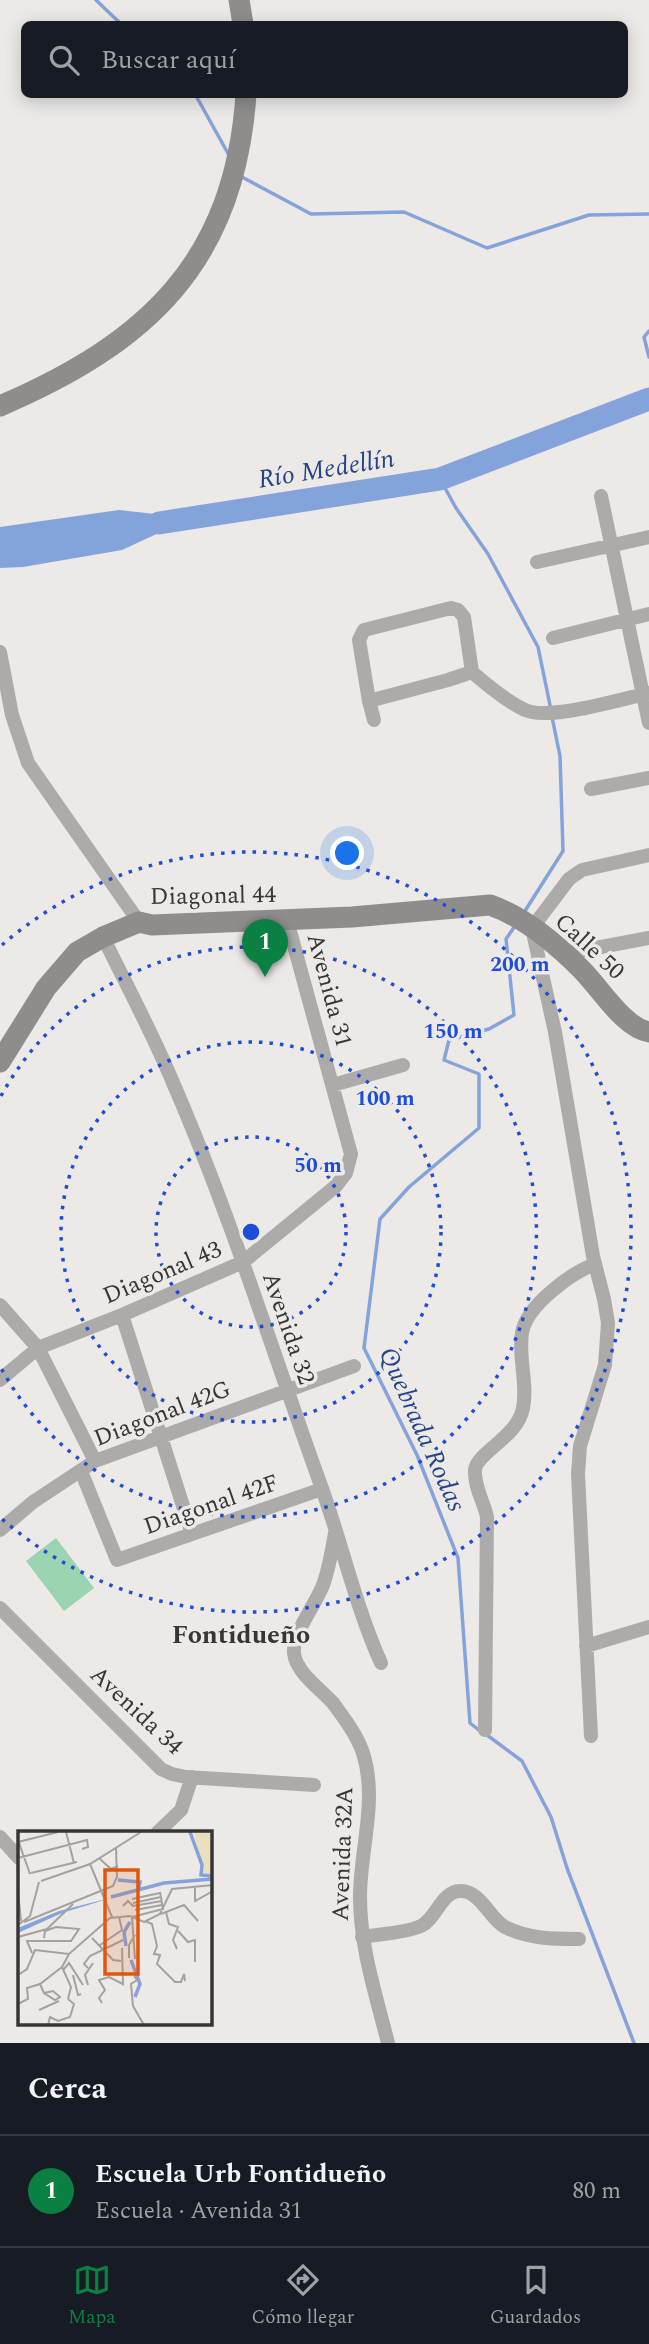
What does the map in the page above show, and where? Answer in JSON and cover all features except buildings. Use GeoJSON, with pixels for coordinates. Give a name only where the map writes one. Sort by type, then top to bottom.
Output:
{"type":"FeatureCollection","features":[{"type":"Feature","properties":{"kind":"main road"},"geometry":{"type":"LineString","coordinates":[[239,0],[242,21]]}},
{"type":"Feature","properties":{"kind":"main road"},"geometry":{"type":"LineString","coordinates":[[0,406],[37,391],[90,362],[159,309],[185,277],[211,235],[232,187],[244,131],[246,98]]}},
{"type":"Feature","properties":{"kind":"main road","name":"Diagonal 44"},"geometry":{"type":"LineString","coordinates":[[0,1062],[46,988],[77,952],[103,937],[139,922],[152,925],[352,917],[490,905]]}},
{"type":"Feature","properties":{"kind":"main road","name":"Calle 50"},"geometry":{"type":"LineString","coordinates":[[490,905],[508,911],[528,924],[649,1032]]}},
{"type":"Feature","properties":{"kind":"street"},"geometry":{"type":"LineString","coordinates":[[601,496],[627,620],[646,694],[649,723]]}},
{"type":"Feature","properties":{"kind":"street"},"geometry":{"type":"LineString","coordinates":[[537,562],[649,537]]}},
{"type":"Feature","properties":{"kind":"street"},"geometry":{"type":"LineString","coordinates":[[374,720],[359,640],[364,630],[451,608],[458,610],[464,617],[472,672],[503,697],[528,712],[560,713],[646,694]]}},
{"type":"Feature","properties":{"kind":"street"},"geometry":{"type":"LineString","coordinates":[[553,638],[649,614]]}},
{"type":"Feature","properties":{"kind":"street"},"geometry":{"type":"LineString","coordinates":[[0,652],[12,715],[28,763],[139,922]]}},
{"type":"Feature","properties":{"kind":"street"},"geometry":{"type":"LineString","coordinates":[[369,701],[472,672]]}},
{"type":"Feature","properties":{"kind":"street"},"geometry":{"type":"LineString","coordinates":[[591,789],[649,778]]}},
{"type":"Feature","properties":{"kind":"street"},"geometry":{"type":"LineString","coordinates":[[591,1735],[578,1474],[580,1446],[605,1365],[608,1323],[595,1265],[555,1032],[528,924],[569,878],[582,870],[649,855]]}},
{"type":"Feature","properties":{"kind":"street","name":"Avenida 31"},"geometry":{"type":"LineString","coordinates":[[287,920],[351,1154]]}},
{"type":"Feature","properties":{"kind":"street","name":"Avenida 32"},"geometry":{"type":"LineString","coordinates":[[103,937],[174,1084],[243,1262],[336,1526],[354,1592],[381,1663]]}},
{"type":"Feature","properties":{"kind":"street"},"geometry":{"type":"LineString","coordinates":[[564,954],[649,938]]}},
{"type":"Feature","properties":{"kind":"street"},"geometry":{"type":"LineString","coordinates":[[332,1085],[403,1065]]}},
{"type":"Feature","properties":{"kind":"street","name":"Diagonal 43"},"geometry":{"type":"LineString","coordinates":[[0,1380],[38,1348],[243,1262],[336,1186],[346,1173],[351,1154]]}},
{"type":"Feature","properties":{"kind":"street"},"geometry":{"type":"LineString","coordinates":[[485,1730],[487,1517],[476,1485],[475,1468],[478,1461],[501,1443],[520,1419],[524,1407],[522,1331],[532,1312],[575,1273],[595,1265]]}},
{"type":"Feature","properties":{"kind":"street"},"geometry":{"type":"LineString","coordinates":[[0,1305],[38,1348],[95,1461]]}},
{"type":"Feature","properties":{"kind":"street"},"geometry":{"type":"LineString","coordinates":[[122,1315],[192,1534]]}},
{"type":"Feature","properties":{"kind":"street","name":"Diagonal 42G"},"geometry":{"type":"LineString","coordinates":[[0,1530],[33,1502],[95,1461],[354,1366]]}},
{"type":"Feature","properties":{"kind":"street","name":"Diagonal 42F"},"geometry":{"type":"LineString","coordinates":[[81,1471],[114,1559],[120,1560],[323,1489]]}},
{"type":"Feature","properties":{"kind":"street","name":"Avenida 32A"},"geometry":{"type":"LineString","coordinates":[[336,1526],[323,1585],[296,1639],[294,1653],[298,1666],[332,1703],[354,1734],[368,1776],[368,1811],[360,1894],[362,1937],[388,2043]]}},
{"type":"Feature","properties":{"kind":"street","name":"Avenida 34"},"geometry":{"type":"LineString","coordinates":[[0,1608],[161,1769],[192,1777],[314,1785]]}},
{"type":"Feature","properties":{"kind":"street"},"geometry":{"type":"LineString","coordinates":[[586,1646],[649,1627]]}},
{"type":"Feature","properties":{"kind":"street"},"geometry":{"type":"LineString","coordinates":[[159,1831],[181,1810],[192,1777]]}},
{"type":"Feature","properties":{"kind":"street"},"geometry":{"type":"LineString","coordinates":[[0,1837],[18,1857]]}},
{"type":"Feature","properties":{"kind":"street"},"geometry":{"type":"LineString","coordinates":[[362,1937],[421,1926],[434,1916],[448,1896],[454,1891],[464,1890],[472,1894],[501,1925],[525,1936],[579,1939]]}},
{"type":"Feature","properties":{"kind":"green space"},"geometry":{"type":"Polygon","coordinates":[[[56,1538],[94,1588],[64,1611],[26,1561],[56,1538]]]}},
{"type":"Feature","properties":{"kind":"water"},"geometry":{"type":"Polygon","coordinates":[[[119,510],[191,518],[122,550],[23,567],[0,568],[0,527],[119,510]]]}},
{"type":"Feature","properties":{"kind":"waterway"},"geometry":{"type":"LineString","coordinates":[[96,0],[118,21]]}},
{"type":"Feature","properties":{"kind":"waterway"},"geometry":{"type":"LineString","coordinates":[[197,98],[230,157]]}},
{"type":"Feature","properties":{"kind":"waterway"},"geometry":{"type":"LineString","coordinates":[[240,176],[311,214],[404,212],[487,248],[589,215],[649,214]]}},
{"type":"Feature","properties":{"kind":"waterway"},"geometry":{"type":"LineString","coordinates":[[649,331],[644,337],[649,357]]}},
{"type":"Feature","properties":{"kind":"waterway","name":"Río Medellín"},"geometry":{"type":"LineString","coordinates":[[159,523],[440,479],[649,399]]}},
{"type":"Feature","properties":{"kind":"waterway","name":"Quebrada Rodas"},"geometry":{"type":"LineString","coordinates":[[440,479],[456,508],[488,554],[538,647],[551,710]]}},
{"type":"Feature","properties":{"kind":"waterway","name":"Quebrada Rodas"},"geometry":{"type":"LineString","coordinates":[[523,914],[563,851],[560,756],[552,717]]}},
{"type":"Feature","properties":{"kind":"waterway","name":"Quebrada Rodas"},"geometry":{"type":"LineString","coordinates":[[480,1731],[470,1723],[458,1558],[417,1455],[364,1348],[380,1219],[409,1187],[479,1128],[479,1074],[444,1060],[449,1040],[489,1029],[514,1015],[506,939],[515,926]]}},
{"type":"Feature","properties":{"kind":"waterway","name":"Quebrada Rodas"},"geometry":{"type":"LineString","coordinates":[[487,1735],[522,1761],[551,1817],[567,1868],[634,2043]]}},
{"type":"Feature","properties":{"kind":"place","name":"Escuela Urb Fontidueño"},"geometry":{"type":"Point","coordinates":[265,977]}},
{"type":"Feature","properties":{"kind":"district","name":"Fontidueño"},"geometry":{"type":"Point","coordinates":[241,1634]}}]}
